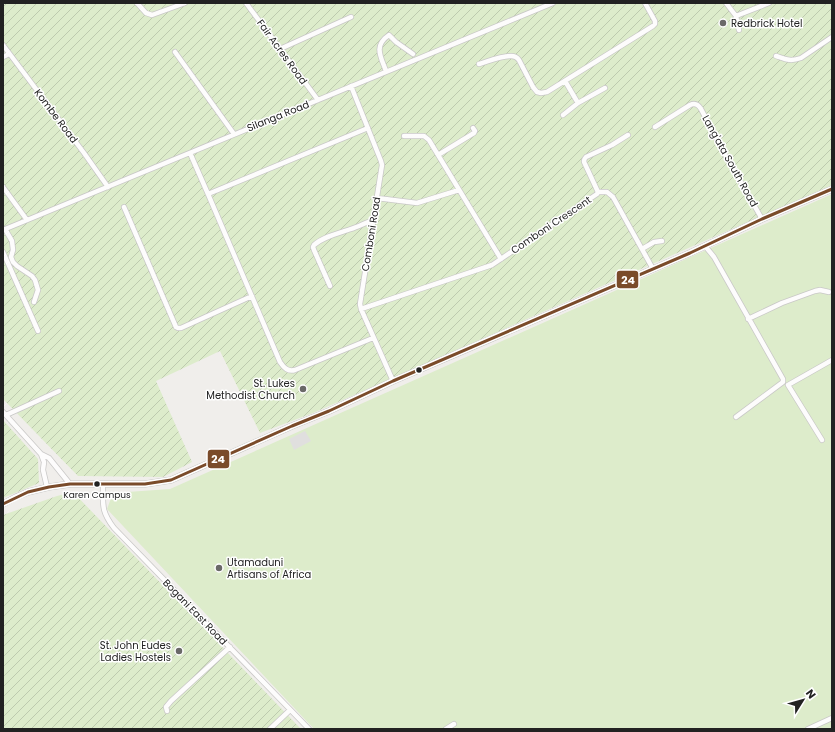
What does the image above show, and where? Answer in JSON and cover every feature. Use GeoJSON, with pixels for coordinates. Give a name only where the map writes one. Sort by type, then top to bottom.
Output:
{"type":"FeatureCollection","features":[{"type":"Feature","properties":{"kind":"street"},"geometry":{"type":"LineString","coordinates":[[137,3],[146,13],[152,15],[185,3]]}},
{"type":"Feature","properties":{"kind":"street","name":"Fair Acres Road"},"geometry":{"type":"LineString","coordinates":[[246,3],[318,100]]}},
{"type":"Feature","properties":{"kind":"street","name":"Silanga Road"},"geometry":{"type":"LineString","coordinates":[[4,229],[550,3]]}},
{"type":"Feature","properties":{"kind":"street"},"geometry":{"type":"LineString","coordinates":[[479,64],[498,58],[512,56],[516,57],[537,92],[547,92],[653,26],[655,22],[645,3]]}},
{"type":"Feature","properties":{"kind":"street"},"geometry":{"type":"LineString","coordinates":[[726,3],[736,16],[739,30]]}},
{"type":"Feature","properties":{"kind":"street"},"geometry":{"type":"LineString","coordinates":[[736,16],[769,3]]}},
{"type":"Feature","properties":{"kind":"street"},"geometry":{"type":"LineString","coordinates":[[280,49],[351,17]]}},
{"type":"Feature","properties":{"kind":"street"},"geometry":{"type":"LineString","coordinates":[[386,71],[380,56],[380,45],[384,38],[389,36],[413,54]]}},
{"type":"Feature","properties":{"kind":"street"},"geometry":{"type":"LineString","coordinates":[[776,56],[790,61],[795,60],[832,38]]}},
{"type":"Feature","properties":{"kind":"street","name":"Kombe Road"},"geometry":{"type":"LineString","coordinates":[[3,45],[108,187]]}},
{"type":"Feature","properties":{"kind":"street"},"geometry":{"type":"LineString","coordinates":[[175,52],[234,134]]}},
{"type":"Feature","properties":{"kind":"street"},"geometry":{"type":"LineString","coordinates":[[3,57],[9,54]]}},
{"type":"Feature","properties":{"kind":"street"},"geometry":{"type":"LineString","coordinates":[[565,81],[578,102]]}},
{"type":"Feature","properties":{"kind":"street","name":"Comboni Road"},"geometry":{"type":"LineString","coordinates":[[351,86],[382,163],[360,304],[373,338],[393,381]]}},
{"type":"Feature","properties":{"kind":"street"},"geometry":{"type":"LineString","coordinates":[[563,115],[578,102],[605,88]]}},
{"type":"Feature","properties":{"kind":"street","name":"Lang'ata South Road"},"geometry":{"type":"LineString","coordinates":[[655,126],[690,105],[694,104],[701,108],[724,153],[762,219]]}},
{"type":"Feature","properties":{"kind":"street"},"geometry":{"type":"LineString","coordinates":[[208,194],[368,128]]}},
{"type":"Feature","properties":{"kind":"street"},"geometry":{"type":"LineString","coordinates":[[438,155],[474,132],[475,131],[473,128]]}},
{"type":"Feature","properties":{"kind":"street"},"geometry":{"type":"LineString","coordinates":[[598,192],[584,164],[585,158],[612,145],[628,135]]}},
{"type":"Feature","properties":{"kind":"street"},"geometry":{"type":"LineString","coordinates":[[404,136],[426,137],[429,140],[501,259]]}},
{"type":"Feature","properties":{"kind":"street"},"geometry":{"type":"LineString","coordinates":[[190,153],[280,362],[284,368],[295,370],[373,338]]}},
{"type":"Feature","properties":{"kind":"street"},"geometry":{"type":"LineString","coordinates":[[3,187],[27,220]]}},
{"type":"Feature","properties":{"kind":"street"},"geometry":{"type":"LineString","coordinates":[[3,504],[28,492],[47,487],[70,484],[145,484],[171,480],[832,189]]}},
{"type":"Feature","properties":{"kind":"street"},"geometry":{"type":"LineString","coordinates":[[377,198],[417,203],[459,190]]}},
{"type":"Feature","properties":{"kind":"street","name":"Comboni Crescent"},"geometry":{"type":"LineString","coordinates":[[361,309],[492,265],[598,192],[607,192],[613,197],[653,269]]}},
{"type":"Feature","properties":{"kind":"street"},"geometry":{"type":"LineString","coordinates":[[124,207],[176,327],[181,328],[252,296]]}},
{"type":"Feature","properties":{"kind":"street"},"geometry":{"type":"LineString","coordinates":[[330,286],[314,250],[314,245],[320,240],[374,220]]}},
{"type":"Feature","properties":{"kind":"street"},"geometry":{"type":"LineString","coordinates":[[4,229],[12,241],[13,250],[11,257],[13,262],[35,280],[38,290],[34,302]]}},
{"type":"Feature","properties":{"kind":"street"},"geometry":{"type":"LineString","coordinates":[[642,249],[654,242],[662,241]]}},
{"type":"Feature","properties":{"kind":"street"},"geometry":{"type":"LineString","coordinates":[[705,246],[714,257],[784,382],[736,417]]}},
{"type":"Feature","properties":{"kind":"street"},"geometry":{"type":"LineString","coordinates":[[3,252],[38,332]]}},
{"type":"Feature","properties":{"kind":"street"},"geometry":{"type":"LineString","coordinates":[[748,319],[782,303],[815,291],[820,290],[829,292]]}},
{"type":"Feature","properties":{"kind":"street"},"geometry":{"type":"LineString","coordinates":[[822,440],[788,385],[832,360]]}},
{"type":"Feature","properties":{"kind":"street"},"geometry":{"type":"LineString","coordinates":[[59,392],[5,413],[41,454],[48,458],[70,484]]}},
{"type":"Feature","properties":{"kind":"street"},"geometry":{"type":"LineString","coordinates":[[41,454],[44,462],[43,470],[47,487]]}},
{"type":"Feature","properties":{"kind":"street","name":"Bogani East Road"},"geometry":{"type":"LineString","coordinates":[[103,485],[104,512],[110,522],[309,729]]}},
{"type":"Feature","properties":{"kind":"street"},"geometry":{"type":"LineString","coordinates":[[167,711],[166,707],[171,701],[230,647]]}},
{"type":"Feature","properties":{"kind":"street"},"geometry":{"type":"LineString","coordinates":[[270,729],[290,710]]}},
{"type":"Feature","properties":{"kind":"street"},"geometry":{"type":"LineString","coordinates":[[808,729],[832,718]]}},
{"type":"Feature","properties":{"kind":"street"},"geometry":{"type":"LineString","coordinates":[[446,729],[454,724]]}},
{"type":"Feature","properties":{"kind":"green space"},"geometry":{"type":"Polygon","coordinates":[[[3,3],[832,3],[832,185],[313,413],[260,433],[220,351],[156,381],[192,462],[163,477],[78,476],[3,399],[3,3]]]}},
{"type":"Feature","properties":{"kind":"green space"},"geometry":{"type":"Polygon","coordinates":[[[832,194],[832,729],[314,729],[107,509],[113,493],[170,489],[832,194]]]}},
{"type":"Feature","properties":{"kind":"green space"},"geometry":{"type":"Polygon","coordinates":[[[3,420],[38,459],[39,483],[3,498],[3,420]]]}},
{"type":"Feature","properties":{"kind":"green space"},"geometry":{"type":"Polygon","coordinates":[[[73,492],[301,729],[3,729],[3,515],[73,492]]]}},
{"type":"Feature","properties":{"kind":"shaded area"},"geometry":{"type":"Polygon","coordinates":[[[305,431],[311,441],[294,450],[289,439],[305,431]]]}},
{"type":"Feature","properties":{"kind":"transit line","name":"24"},"geometry":{"type":"LineString","coordinates":[[3,504],[28,492],[49,487],[70,484],[145,484],[171,480],[329,411],[393,381],[690,253],[762,219],[832,189]]}},
{"type":"Feature","properties":{"kind":"place","name":"Redbrick Hotel"},"geometry":{"type":"Point","coordinates":[723,23]}},
{"type":"Feature","properties":{"kind":"place","name":"St. Lukes Methodist Church"},"geometry":{"type":"Point","coordinates":[303,389]}},
{"type":"Feature","properties":{"kind":"place","name":"Karen Campus"},"geometry":{"type":"Point","coordinates":[97,484]}},
{"type":"Feature","properties":{"kind":"place","name":"Utamaduni Artisans of Africa"},"geometry":{"type":"Point","coordinates":[219,568]}},
{"type":"Feature","properties":{"kind":"place","name":"St. John Eudes Ladies Hostels"},"geometry":{"type":"Point","coordinates":[179,651]}}]}
